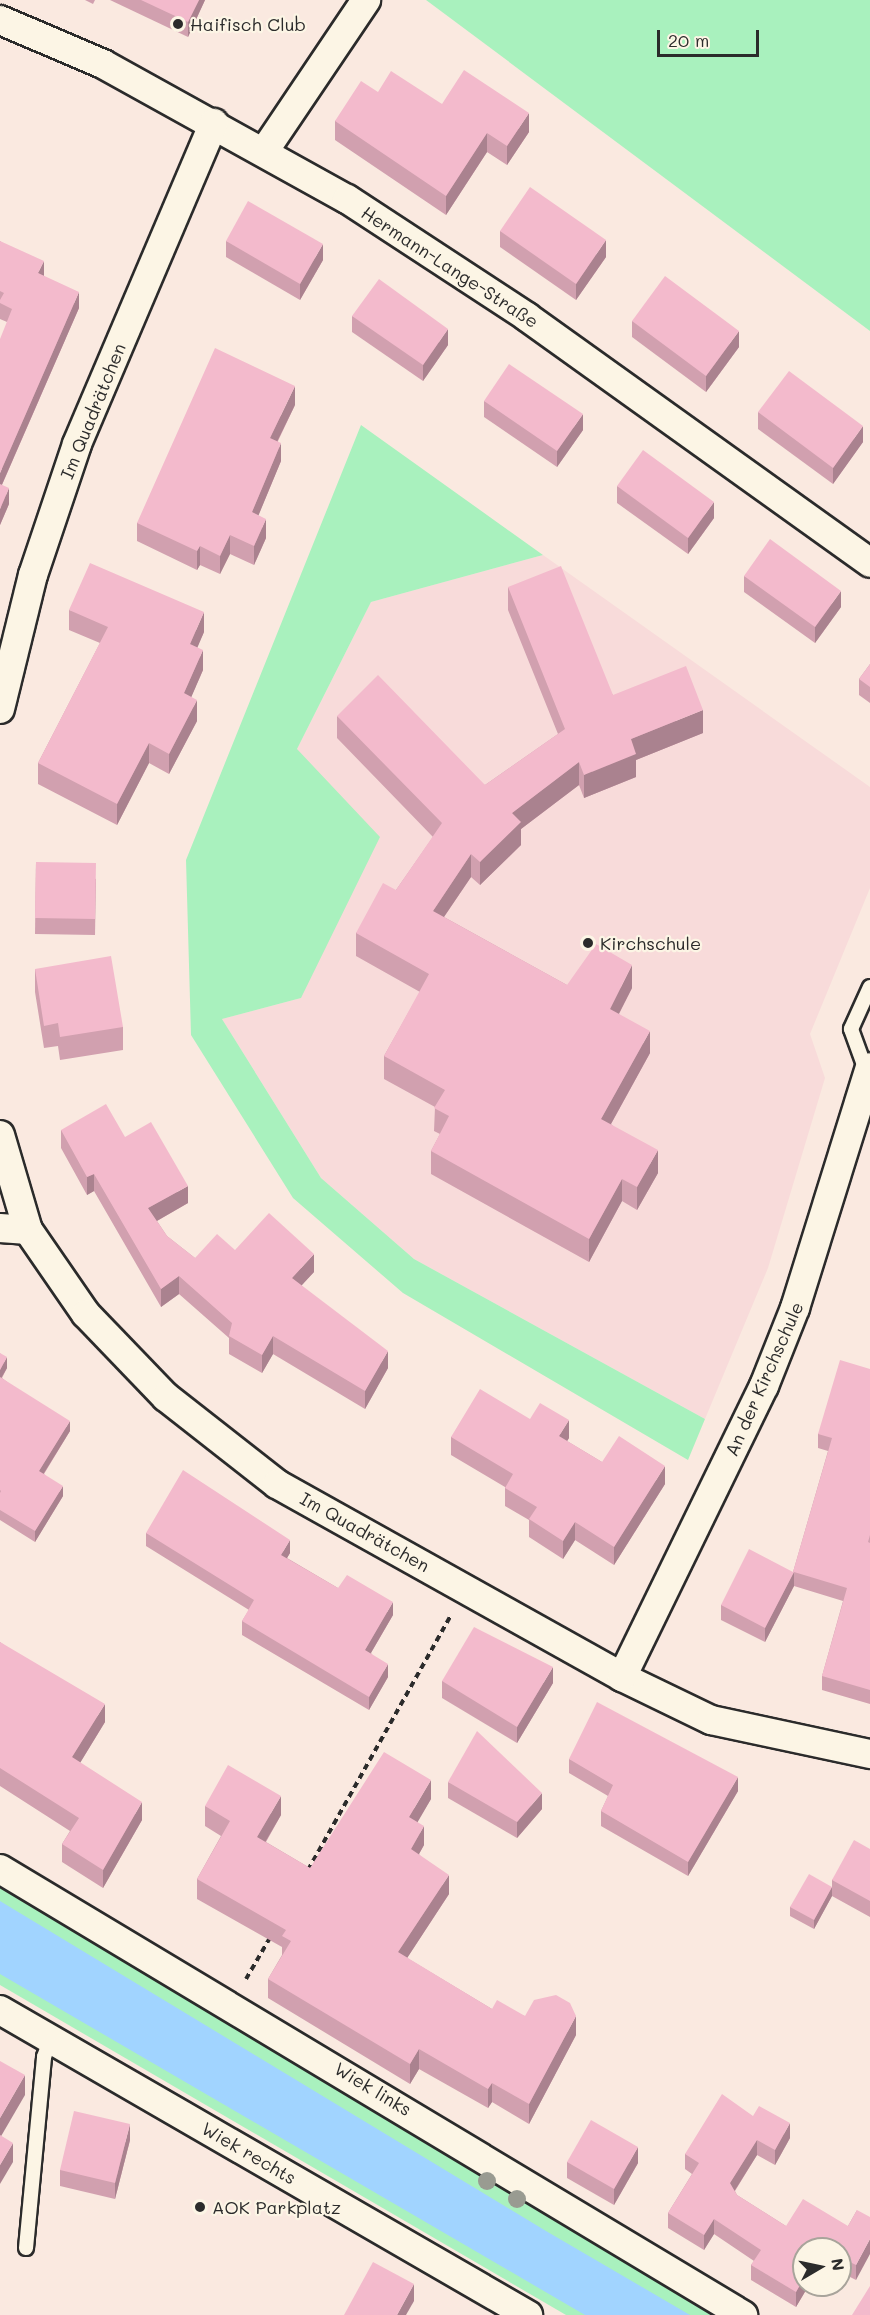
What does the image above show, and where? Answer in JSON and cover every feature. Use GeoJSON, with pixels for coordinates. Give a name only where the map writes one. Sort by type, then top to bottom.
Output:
{"type":"FeatureCollection","features":[{"type":"Feature","properties":{"kind":"street"},"geometry":{"type":"LineString","coordinates":[[265,150],[366,0]]}},
{"type":"Feature","properties":{"kind":"street","name":"Hermann-Lange-Straße"},"geometry":{"type":"LineString","coordinates":[[0,20],[104,64],[265,150],[528,317],[870,563]]}},
{"type":"Feature","properties":{"kind":"street","name":"Im Quadrätchen"},"geometry":{"type":"LineString","coordinates":[[0,709],[33,575],[77,444],[214,123]]}},
{"type":"Feature","properties":{"kind":"street","name":"An der Kirchschule"},"geometry":{"type":"LineString","coordinates":[[621,1677],[764,1386],[828,1216],[869,1071]]}},
{"type":"Feature","properties":{"kind":"street","name":"Im Quadrätchen"},"geometry":{"type":"LineString","coordinates":[[0,1136],[14,1229],[86,1314],[166,1397],[277,1484],[467,1588],[621,1677],[711,1720],[870,1754]]}},
{"type":"Feature","properties":{"kind":"street","name":"Wiek links"},"geometry":{"type":"LineString","coordinates":[[0,1869],[233,2004],[743,2315]]}},
{"type":"Feature","properties":{"kind":"street","name":"Wiek rechts"},"geometry":{"type":"LineString","coordinates":[[0,2010],[528,2315]]}},
{"type":"Feature","properties":{"kind":"lane"},"geometry":{"type":"LineString","coordinates":[[869,1071],[851,1029],[870,987]]}},
{"type":"Feature","properties":{"kind":"lane"},"geometry":{"type":"LineString","coordinates":[[26,2248],[44,2057],[51,2038]]}},
{"type":"Feature","properties":{"kind":"path"},"geometry":{"type":"LineString","coordinates":[[303,1879],[467,1588]]}},
{"type":"Feature","properties":{"kind":"path"},"geometry":{"type":"LineString","coordinates":[[233,2004],[274,1931]]}},
{"type":"Feature","properties":{"kind":"shaded area","name":"Kirchschule"},"geometry":{"type":"Polygon","coordinates":[[[543,555],[870,787],[870,888],[810,1034],[825,1078],[768,1268],[705,1419],[414,1259],[321,1178],[222,1019],[301,998],[297,749],[371,602],[543,555]]]}},
{"type":"Feature","properties":{"kind":"green space"},"geometry":{"type":"Polygon","coordinates":[[[426,0],[870,0],[870,331],[426,0]]]}},
{"type":"Feature","properties":{"kind":"green space"},"geometry":{"type":"Polygon","coordinates":[[[361,425],[543,555],[371,602],[297,749],[380,837],[301,998],[222,1019],[321,1178],[414,1259],[705,1419],[688,1460],[403,1293],[293,1198],[191,1035],[186,860],[361,425]]]}},
{"type":"Feature","properties":{"kind":"green space"},"geometry":{"type":"Polygon","coordinates":[[[0,1883],[724,2315],[566,2315],[0,1985],[0,1883]]]}},
{"type":"Feature","properties":{"kind":"water"},"geometry":{"type":"Polygon","coordinates":[[[0,1901],[546,2231],[690,2315],[585,2315],[0,1974],[0,1901]]]}},
{"type":"Feature","properties":{"kind":"building"},"geometry":{"type":"Polygon","coordinates":[[[141,0],[199,0],[188,22],[141,0]]]}},
{"type":"Feature","properties":{"kind":"building"},"geometry":{"type":"Polygon","coordinates":[[[464,70],[529,113],[507,146],[487,133],[446,196],[335,121],[361,81],[378,92],[391,71],[442,104],[464,70]]]}},
{"type":"Feature","properties":{"kind":"building"},"geometry":{"type":"Polygon","coordinates":[[[530,187],[606,240],[576,284],[500,231],[530,187]]]}},
{"type":"Feature","properties":{"kind":"building"},"geometry":{"type":"Polygon","coordinates":[[[248,201],[323,244],[300,284],[226,241],[248,201]]]}},
{"type":"Feature","properties":{"kind":"building"},"geometry":{"type":"Polygon","coordinates":[[[0,241],[44,261],[38,273],[79,292],[0,473],[0,339],[12,309],[0,303],[4,293],[0,291],[0,241]]]}},
{"type":"Feature","properties":{"kind":"building"},"geometry":{"type":"Polygon","coordinates":[[[665,276],[739,331],[706,376],[632,321],[665,276]]]}},
{"type":"Feature","properties":{"kind":"building"},"geometry":{"type":"Polygon","coordinates":[[[379,279],[448,329],[423,365],[352,316],[379,279]]]}},
{"type":"Feature","properties":{"kind":"building"},"geometry":{"type":"Polygon","coordinates":[[[215,348],[295,386],[270,438],[281,443],[252,512],[266,519],[254,546],[230,535],[220,556],[200,546],[197,551],[137,523],[215,348]]]}},
{"type":"Feature","properties":{"kind":"building"},"geometry":{"type":"Polygon","coordinates":[[[509,364],[583,414],[557,451],[484,401],[509,364]]]}},
{"type":"Feature","properties":{"kind":"building"},"geometry":{"type":"Polygon","coordinates":[[[789,371],[863,426],[833,468],[758,412],[789,371]]]}},
{"type":"Feature","properties":{"kind":"building"},"geometry":{"type":"Polygon","coordinates":[[[643,450],[714,502],[688,538],[617,486],[643,450]]]}},
{"type":"Feature","properties":{"kind":"building"},"geometry":{"type":"Polygon","coordinates":[[[0,484],[9,488],[0,509],[0,484]]]}},
{"type":"Feature","properties":{"kind":"building"},"geometry":{"type":"Polygon","coordinates":[[[770,539],[841,591],[815,627],[744,576],[770,539]]]}},
{"type":"Feature","properties":{"kind":"building"},"geometry":{"type":"Polygon","coordinates":[[[90,563],[204,612],[190,644],[203,650],[184,693],[197,700],[169,754],[149,743],[117,804],[38,763],[108,627],[69,610],[90,563]]]}},
{"type":"Feature","properties":{"kind":"building"},"geometry":{"type":"Polygon","coordinates":[[[561,566],[613,695],[686,666],[703,710],[631,739],[636,754],[584,775],[579,762],[512,813],[521,822],[480,862],[471,854],[433,911],[567,985],[596,944],[632,965],[610,1009],[650,1031],[601,1119],[658,1150],[637,1187],[622,1179],[589,1239],[431,1151],[449,1116],[434,1108],[445,1090],[384,1056],[429,974],[356,933],[383,883],[396,890],[442,823],[337,716],[378,675],[485,785],[565,729],[508,587],[561,566]]]}},
{"type":"Feature","properties":{"kind":"building"},"geometry":{"type":"Polygon","coordinates":[[[870,664],[870,687],[859,679],[870,664]]]}},
{"type":"Feature","properties":{"kind":"building"},"geometry":{"type":"Polygon","coordinates":[[[36,862],[96,863],[95,919],[35,918],[36,862]]]}},
{"type":"Feature","properties":{"kind":"building"},"geometry":{"type":"Polygon","coordinates":[[[111,956],[123,1027],[60,1037],[58,1023],[44,1026],[35,969],[111,956]]]}},
{"type":"Feature","properties":{"kind":"building"},"geometry":{"type":"Polygon","coordinates":[[[106,1104],[125,1137],[151,1122],[188,1186],[148,1208],[167,1236],[195,1258],[217,1234],[235,1250],[269,1213],[314,1254],[292,1278],[388,1351],[365,1391],[273,1336],[262,1355],[229,1336],[232,1323],[179,1276],[161,1289],[94,1174],[87,1177],[61,1130],[106,1104]]]}},
{"type":"Feature","properties":{"kind":"building"},"geometry":{"type":"Polygon","coordinates":[[[0,1353],[7,1357],[0,1370],[0,1353]]]}},
{"type":"Feature","properties":{"kind":"building"},"geometry":{"type":"Polygon","coordinates":[[[840,1360],[870,1369],[870,1535],[868,1542],[870,1543],[870,1690],[822,1676],[847,1588],[794,1572],[765,1628],[721,1605],[749,1549],[793,1572],[832,1438],[818,1434],[840,1360]]]}},
{"type":"Feature","properties":{"kind":"building"},"geometry":{"type":"Polygon","coordinates":[[[0,1377],[70,1421],[39,1471],[63,1486],[35,1531],[0,1510],[0,1377]]]}},
{"type":"Feature","properties":{"kind":"building"},"geometry":{"type":"Polygon","coordinates":[[[480,1389],[530,1419],[540,1403],[569,1420],[559,1436],[602,1462],[619,1436],[665,1466],[614,1547],[575,1522],[563,1541],[529,1519],[537,1507],[505,1488],[513,1474],[451,1437],[480,1389]]]}},
{"type":"Feature","properties":{"kind":"building"},"geometry":{"type":"Polygon","coordinates":[[[183,1470],[290,1540],[281,1555],[338,1588],[347,1575],[393,1602],[365,1650],[388,1664],[369,1697],[242,1621],[254,1600],[146,1533],[183,1470]]]}},
{"type":"Feature","properties":{"kind":"building"},"geometry":{"type":"Polygon","coordinates":[[[474,1627],[553,1667],[517,1727],[442,1681],[474,1627]]]}},
{"type":"Feature","properties":{"kind":"building"},"geometry":{"type":"Polygon","coordinates":[[[0,1642],[105,1704],[72,1757],[142,1802],[103,1870],[62,1844],[79,1818],[0,1768],[0,1642]]]}},
{"type":"Feature","properties":{"kind":"building"},"geometry":{"type":"Polygon","coordinates":[[[597,1702],[738,1777],[688,1862],[601,1811],[613,1785],[569,1759],[597,1702]]]}},
{"type":"Feature","properties":{"kind":"building"},"geometry":{"type":"Polygon","coordinates":[[[477,1731],[542,1793],[517,1822],[448,1782],[477,1731]]]}},
{"type":"Feature","properties":{"kind":"building"},"geometry":{"type":"Polygon","coordinates":[[[384,1752],[431,1780],[409,1817],[424,1826],[411,1849],[449,1875],[398,1952],[492,2009],[497,2000],[525,2016],[534,2000],[556,1995],[570,2003],[576,2016],[529,2104],[492,2083],[488,2089],[419,2049],[410,2064],[268,1979],[291,1941],[282,1936],[286,1930],[197,1879],[230,1821],[205,1806],[228,1765],[281,1796],[257,1837],[310,1868],[384,1752]]]}},
{"type":"Feature","properties":{"kind":"building"},"geometry":{"type":"Polygon","coordinates":[[[854,1840],[870,1849],[870,1901],[832,1880],[854,1840]]]}},
{"type":"Feature","properties":{"kind":"building"},"geometry":{"type":"Polygon","coordinates":[[[809,1874],[832,1887],[814,1920],[790,1907],[809,1874]]]}},
{"type":"Feature","properties":{"kind":"building"},"geometry":{"type":"Polygon","coordinates":[[[0,2061],[25,2075],[0,2118],[0,2061]]]}},
{"type":"Feature","properties":{"kind":"building"},"geometry":{"type":"Polygon","coordinates":[[[722,2094],[753,2116],[759,2106],[790,2123],[775,2150],[757,2140],[730,2183],[737,2195],[786,2226],[803,2199],[848,2226],[857,2210],[870,2217],[870,2239],[856,2265],[852,2263],[852,2237],[792,2237],[792,2290],[751,2265],[761,2250],[714,2219],[704,2235],[668,2213],[699,2163],[685,2154],[722,2094]]]}},
{"type":"Feature","properties":{"kind":"building"},"geometry":{"type":"Polygon","coordinates":[[[74,2111],[130,2124],[115,2183],[60,2170],[74,2111]]]}},
{"type":"Feature","properties":{"kind":"building"},"geometry":{"type":"Polygon","coordinates":[[[591,2120],[638,2147],[614,2189],[567,2162],[591,2120]]]}},
{"type":"Feature","properties":{"kind":"building"},"geometry":{"type":"Polygon","coordinates":[[[0,2135],[13,2143],[0,2165],[0,2135]]]}},
{"type":"Feature","properties":{"kind":"building"},"geometry":{"type":"Polygon","coordinates":[[[373,2262],[414,2284],[397,2315],[344,2315],[373,2262]]]}},
{"type":"Feature","properties":{"kind":"building"},"geometry":{"type":"Polygon","coordinates":[[[870,2286],[870,2315],[852,2315],[870,2286]]]}},
{"type":"Feature","properties":{"kind":"place","name":"Haifisch Club"},"geometry":{"type":"Point","coordinates":[178,24]}},
{"type":"Feature","properties":{"kind":"place","name":"Kirchschule"},"geometry":{"type":"Point","coordinates":[588,943]}},
{"type":"Feature","properties":{"kind":"place","name":"AOK Parkplatz"},"geometry":{"type":"Point","coordinates":[200,2207]}}]}
